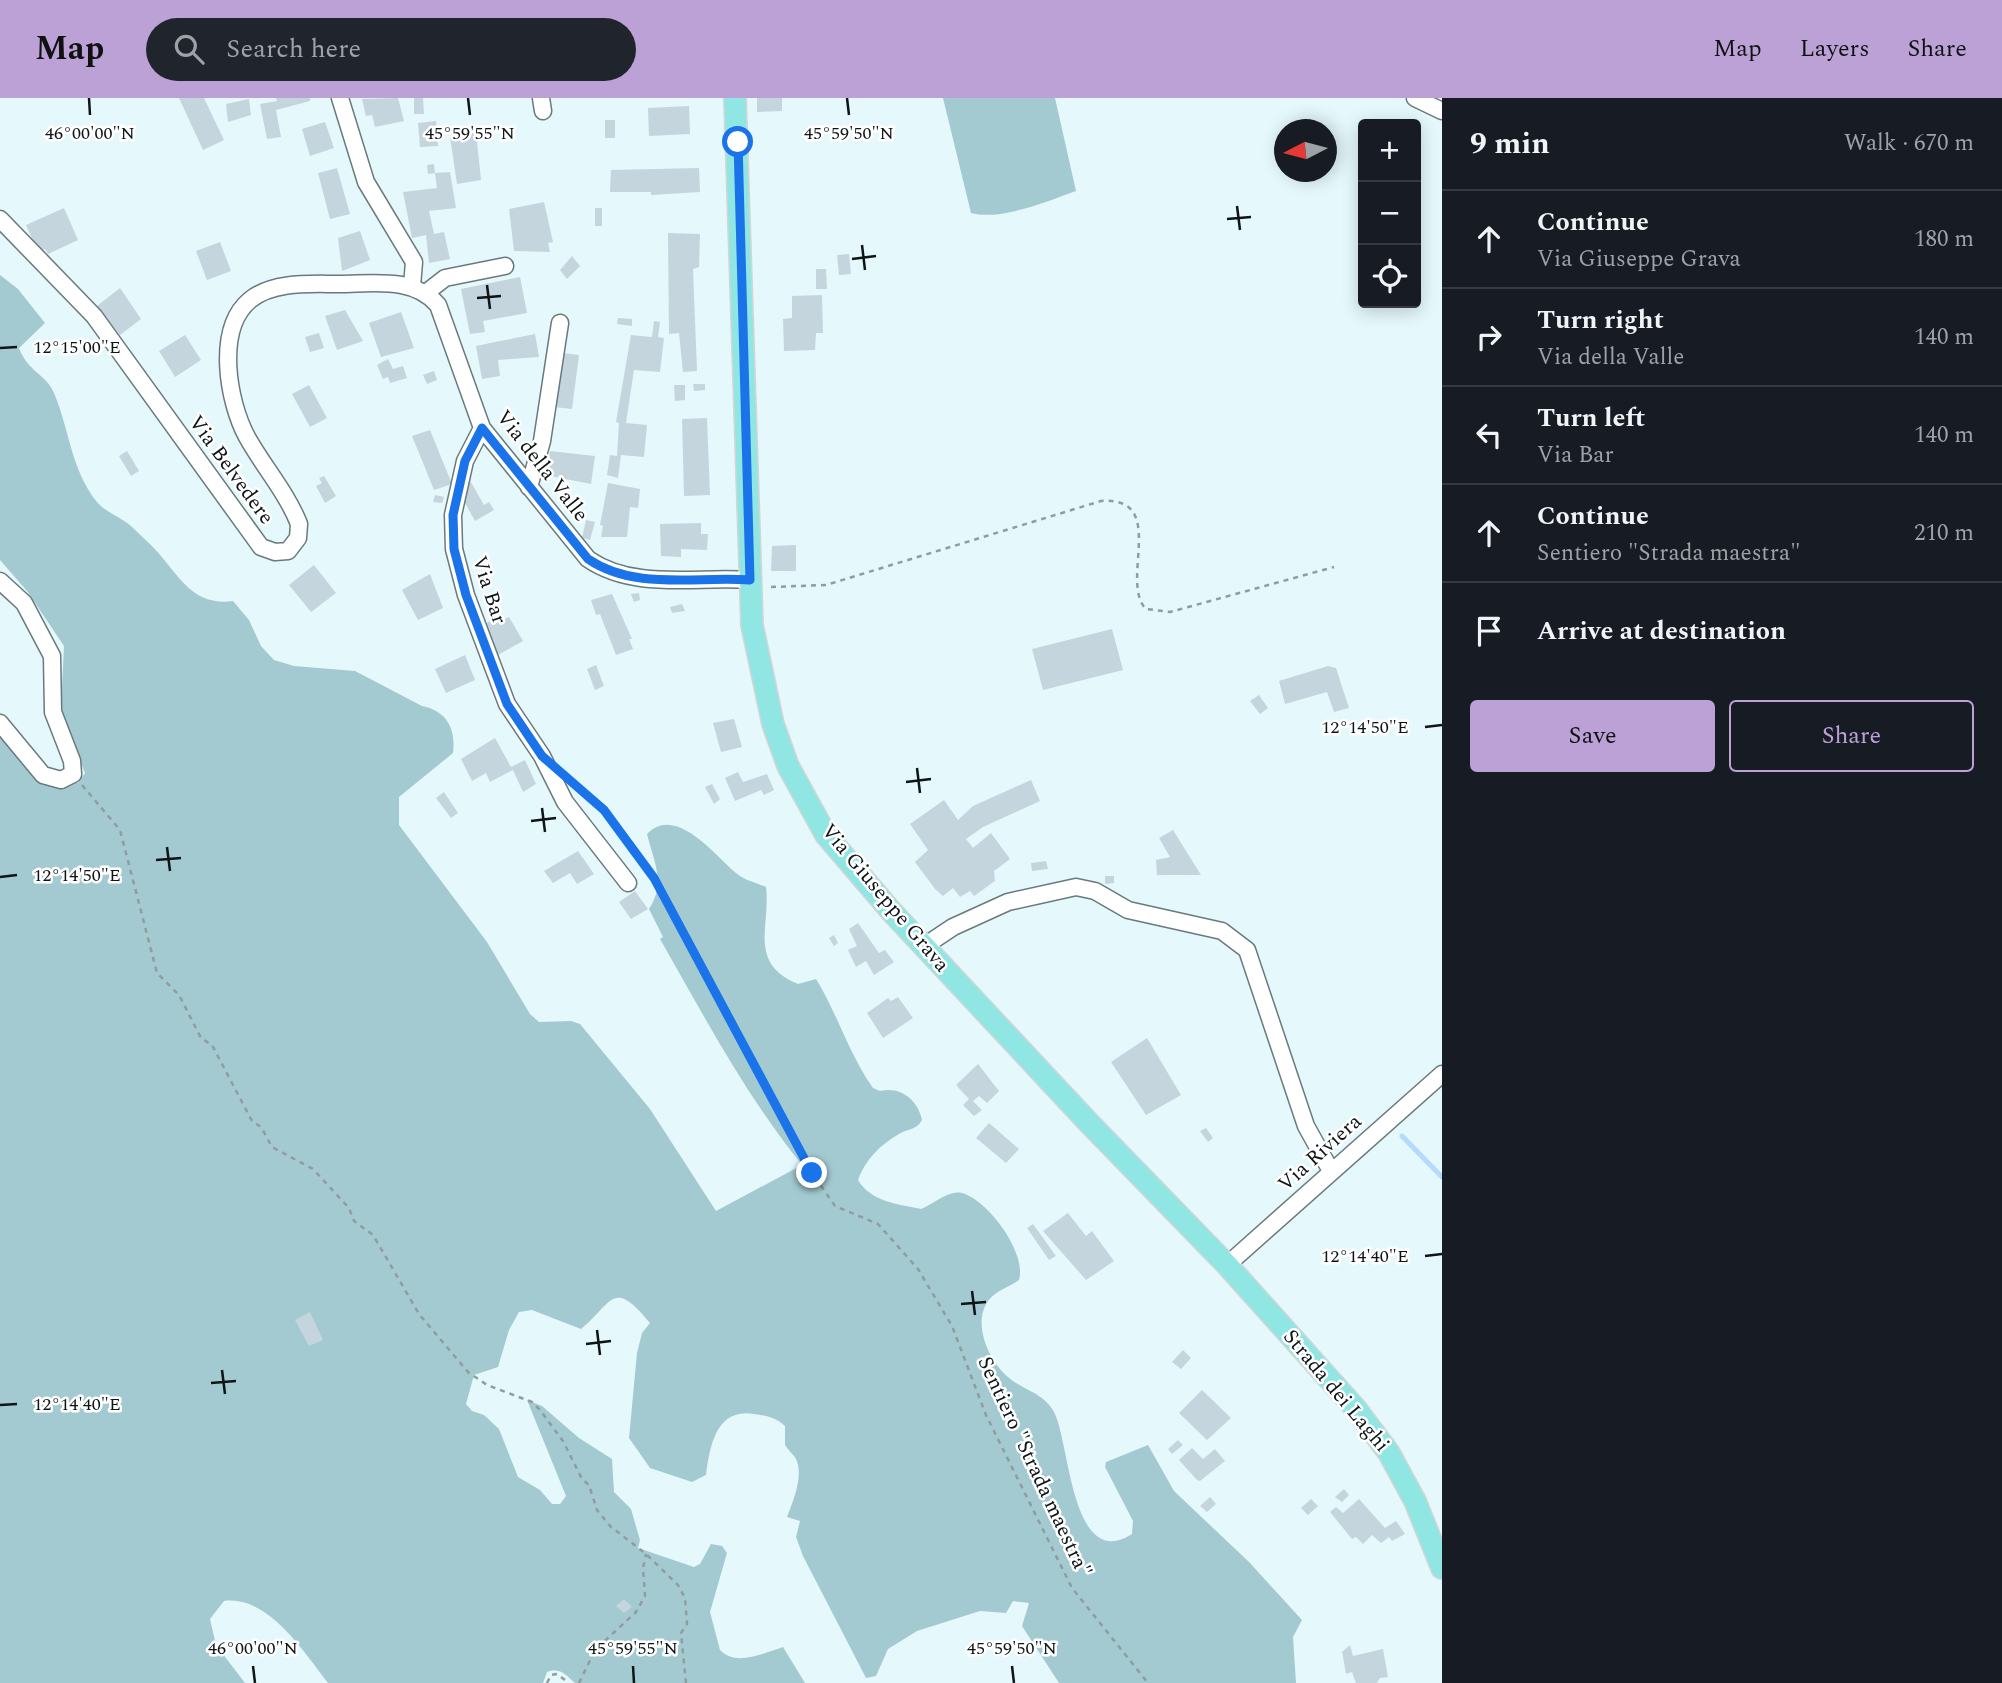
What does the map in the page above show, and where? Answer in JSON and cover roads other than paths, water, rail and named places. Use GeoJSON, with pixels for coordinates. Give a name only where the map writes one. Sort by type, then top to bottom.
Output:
{"type":"FeatureCollection","features":[{"type":"Feature","properties":{"kind":"main road","name":"Via Giuseppe Grava"},"geometry":{"type":"LineString","coordinates":[[735,98],[750,584],[759,668],[773,724],[788,766],[826,835],[923,947],[1227,1265]]}},
{"type":"Feature","properties":{"kind":"main road","name":"Strada dei Laghi"},"geometry":{"type":"LineString","coordinates":[[1227,1265],[1356,1409],[1389,1453],[1415,1501],[1442,1568]]}},
{"type":"Feature","properties":{"kind":"street","name":"Via della Valle"},"geometry":{"type":"LineString","coordinates":[[340,98],[366,182],[414,262],[419,289],[438,305],[482,428],[588,559],[604,569],[641,579],[750,584]]}},
{"type":"Feature","properties":{"kind":"street"},"geometry":{"type":"LineString","coordinates":[[1415,98],[1442,111]]}},
{"type":"Feature","properties":{"kind":"street","name":"Via Belvedere"},"geometry":{"type":"LineString","coordinates":[[0,219],[93,316],[261,547],[275,552],[288,551],[298,538],[299,524],[246,434],[235,406],[227,363],[237,317],[250,300],[278,287],[419,289]]}},
{"type":"Feature","properties":{"kind":"street"},"geometry":{"type":"LineString","coordinates":[[419,289],[445,278],[505,266]]}},
{"type":"Feature","properties":{"kind":"street"},"geometry":{"type":"LineString","coordinates":[[529,487],[542,441],[560,323]]}},
{"type":"Feature","properties":{"kind":"street","name":"Via Bar"},"geometry":{"type":"LineString","coordinates":[[482,428],[465,461],[453,515],[454,549],[466,595],[507,704],[542,756],[565,802],[628,883]]}},
{"type":"Feature","properties":{"kind":"street"},"geometry":{"type":"LineString","coordinates":[[0,580],[24,603],[52,656],[53,712],[72,761],[74,774],[61,780],[43,775],[0,723]]}},
{"type":"Feature","properties":{"kind":"street"},"geometry":{"type":"LineString","coordinates":[[923,947],[953,926],[1008,902],[1076,887],[1096,891],[1128,910],[1222,931],[1247,950],[1306,1126],[1331,1171]]}},
{"type":"Feature","properties":{"kind":"street","name":"Via Riviera"},"geometry":{"type":"LineString","coordinates":[[1227,1265],[1442,1074]]}},
{"type":"Feature","properties":{"kind":"waterway"},"geometry":{"type":"LineString","coordinates":[[1402,1136],[1442,1177]]}}]}
